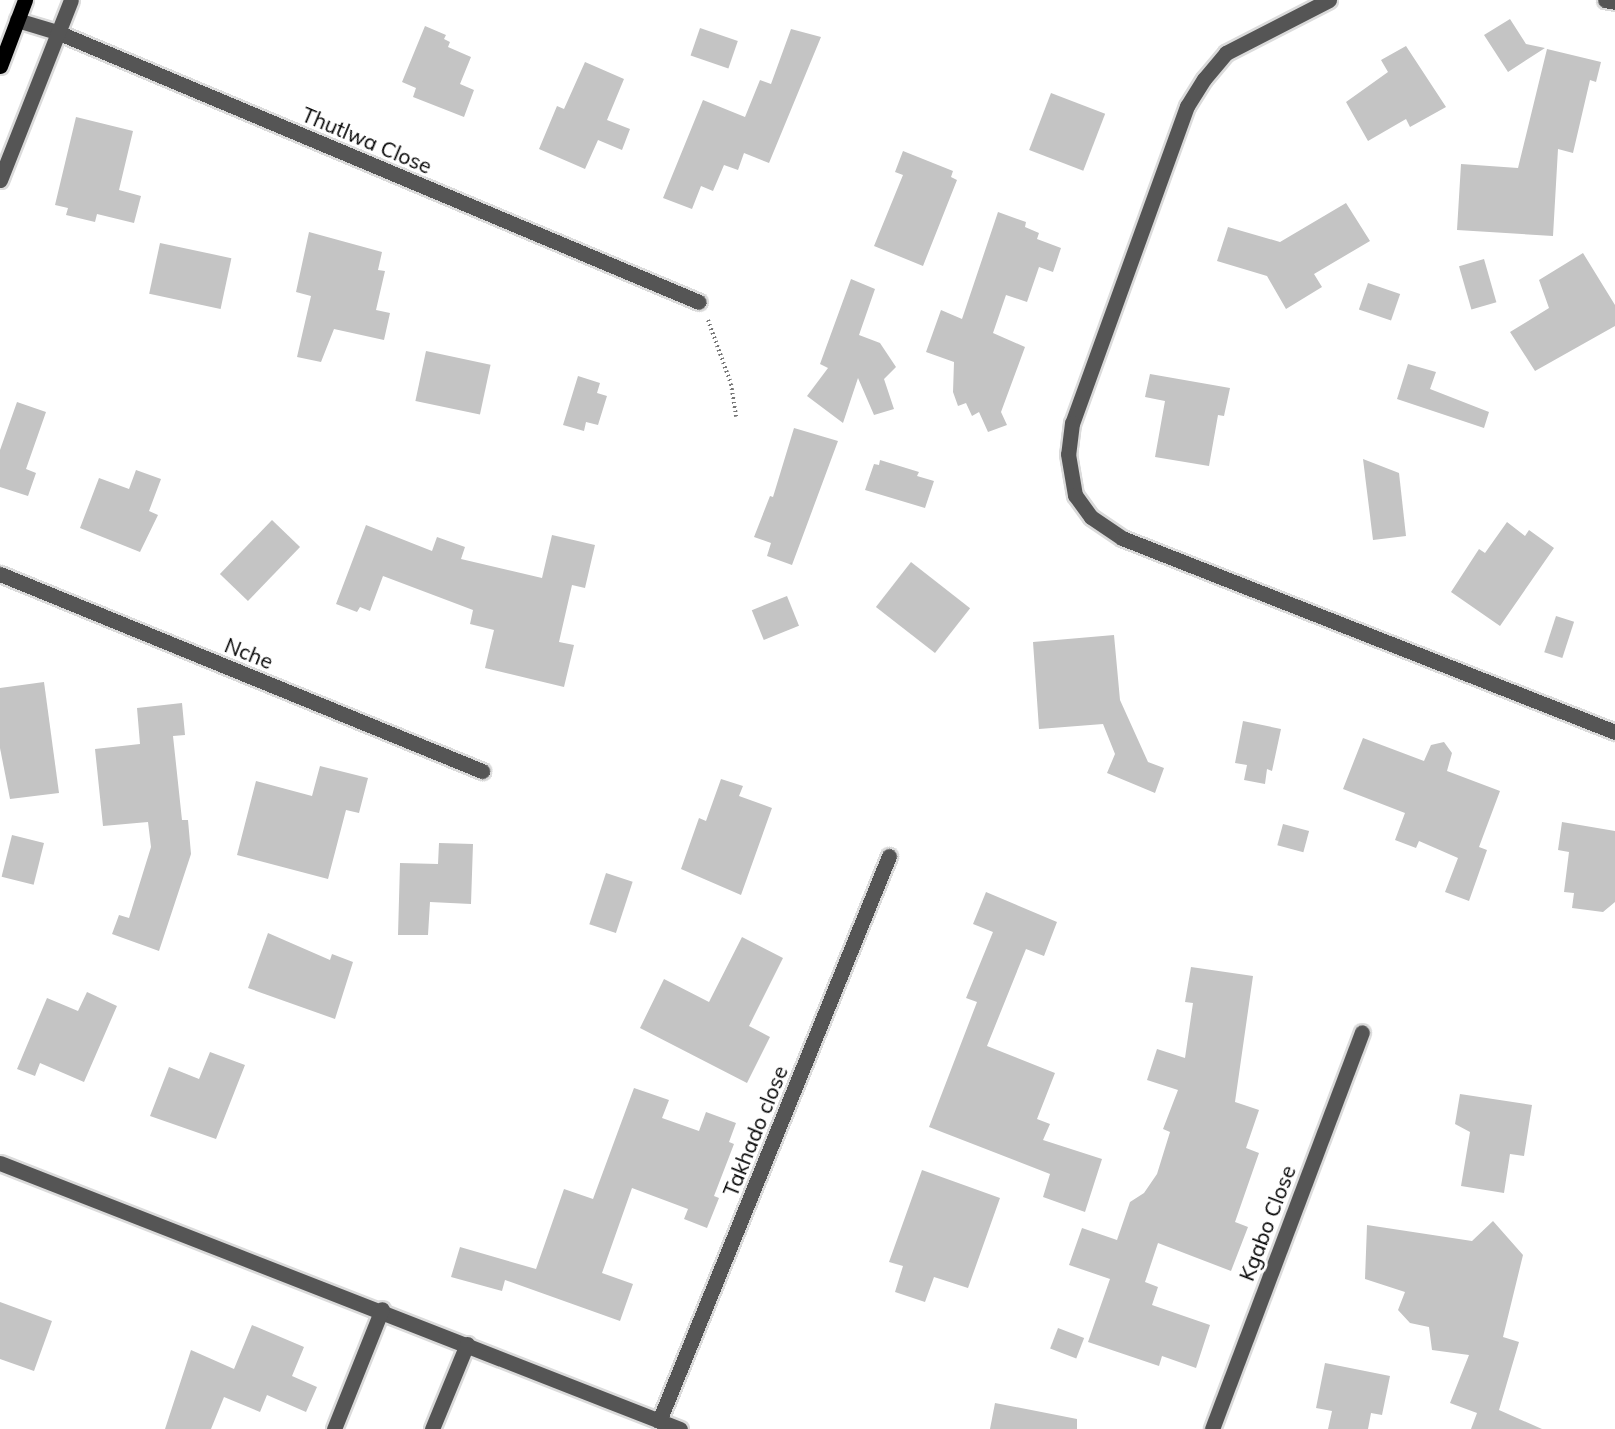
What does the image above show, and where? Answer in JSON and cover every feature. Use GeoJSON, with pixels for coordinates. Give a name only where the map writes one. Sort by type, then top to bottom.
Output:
{"type":"FeatureCollection","features":[{"type":"Feature","properties":{"kind":"main road"},"geometry":{"type":"LineString","coordinates":[[0,66],[25,0]]}},
{"type":"Feature","properties":{"kind":"street"},"geometry":{"type":"LineString","coordinates":[[0,180],[71,0]]}},
{"type":"Feature","properties":{"kind":"street"},"geometry":{"type":"LineString","coordinates":[[1329,0],[1226,53],[1204,79],[1187,106],[1072,423],[1068,454],[1075,495],[1091,517],[1122,538],[1615,732]]}},
{"type":"Feature","properties":{"kind":"street"},"geometry":{"type":"LineString","coordinates":[[1605,0],[1615,2]]}},
{"type":"Feature","properties":{"kind":"street","name":"Thutlwa Close"},"geometry":{"type":"LineString","coordinates":[[17,20],[57,32],[699,302]]}},
{"type":"Feature","properties":{"kind":"street","name":"Nche"},"geometry":{"type":"LineString","coordinates":[[0,574],[482,771]]}},
{"type":"Feature","properties":{"kind":"street","name":"Takhado close"},"geometry":{"type":"LineString","coordinates":[[659,1421],[890,856]]}},
{"type":"Feature","properties":{"kind":"street","name":"Kgabo Close"},"geometry":{"type":"LineString","coordinates":[[1212,1429],[1362,1032]]}},
{"type":"Feature","properties":{"kind":"street"},"geometry":{"type":"LineString","coordinates":[[0,1162],[382,1309],[680,1429]]}},
{"type":"Feature","properties":{"kind":"street"},"geometry":{"type":"LineString","coordinates":[[334,1429],[382,1309]]}},
{"type":"Feature","properties":{"kind":"street"},"geometry":{"type":"LineString","coordinates":[[432,1429],[467,1344]]}},
{"type":"Feature","properties":{"kind":"path"},"geometry":{"type":"LineString","coordinates":[[699,302],[731,384],[736,417]]}},
{"type":"Feature","properties":{"kind":"building"},"geometry":{"type":"Polygon","coordinates":[[[1510,19],[1526,44],[1545,48],[1508,72],[1484,35],[1510,19]]]}},
{"type":"Feature","properties":{"kind":"building"},"geometry":{"type":"Polygon","coordinates":[[[425,26],[446,35],[444,39],[450,42],[448,47],[471,57],[460,84],[474,90],[464,117],[413,97],[416,88],[402,82],[425,26]]]}},
{"type":"Feature","properties":{"kind":"building"},"geometry":{"type":"Polygon","coordinates":[[[700,28],[738,41],[728,68],[691,55],[700,28]]]}},
{"type":"Feature","properties":{"kind":"building"},"geometry":{"type":"Polygon","coordinates":[[[791,29],[821,37],[769,163],[744,153],[738,170],[724,165],[713,191],[701,186],[692,209],[663,198],[703,100],[745,117],[760,80],[771,84],[791,29]]]}},
{"type":"Feature","properties":{"kind":"building"},"geometry":{"type":"Polygon","coordinates":[[[1406,46],[1446,107],[1410,127],[1406,119],[1368,141],[1346,102],[1388,72],[1381,60],[1406,46]]]}},
{"type":"Feature","properties":{"kind":"building"},"geometry":{"type":"Polygon","coordinates":[[[1547,49],[1601,62],[1596,82],[1590,80],[1573,153],[1558,149],[1553,236],[1457,230],[1461,164],[1518,168],[1547,49]]]}},
{"type":"Feature","properties":{"kind":"building"},"geometry":{"type":"Polygon","coordinates":[[[585,62],[624,79],[607,120],[630,129],[622,150],[598,140],[585,169],[539,149],[557,106],[564,109],[585,62]]]}},
{"type":"Feature","properties":{"kind":"building"},"geometry":{"type":"Polygon","coordinates":[[[1051,93],[1105,114],[1083,171],[1029,150],[1051,93]]]}},
{"type":"Feature","properties":{"kind":"building"},"geometry":{"type":"Polygon","coordinates":[[[76,117],[133,131],[119,190],[141,196],[134,223],[97,214],[95,222],[66,215],[68,208],[55,205],[76,117]]]}},
{"type":"Feature","properties":{"kind":"building"},"geometry":{"type":"Polygon","coordinates":[[[903,151],[953,171],[951,177],[957,180],[923,266],[874,246],[903,175],[895,172],[903,151]]]}},
{"type":"Feature","properties":{"kind":"building"},"geometry":{"type":"Polygon","coordinates":[[[1346,203],[1370,241],[1314,274],[1322,287],[1286,309],[1267,276],[1217,261],[1228,227],[1280,242],[1346,203]]]}},
{"type":"Feature","properties":{"kind":"building"},"geometry":{"type":"Polygon","coordinates":[[[998,212],[1026,222],[1025,227],[1039,233],[1037,239],[1061,248],[1053,272],[1039,267],[1027,302],[1006,295],[993,333],[1025,347],[1001,412],[1007,425],[988,432],[979,412],[972,416],[966,403],[958,406],[953,392],[954,362],[926,352],[941,310],[962,319],[998,212]]]}},
{"type":"Feature","properties":{"kind":"building"},"geometry":{"type":"Polygon","coordinates":[[[309,232],[382,252],[378,270],[385,271],[376,310],[390,313],[384,340],[334,329],[321,362],[297,357],[311,296],[296,292],[309,232]]]}},
{"type":"Feature","properties":{"kind":"building"},"geometry":{"type":"Polygon","coordinates":[[[160,243],[231,258],[221,309],[149,294],[160,243]]]}},
{"type":"Feature","properties":{"kind":"building"},"geometry":{"type":"Polygon","coordinates":[[[1583,253],[1615,305],[1615,326],[1535,371],[1510,332],[1549,308],[1539,280],[1583,253]]]}},
{"type":"Feature","properties":{"kind":"building"},"geometry":{"type":"Polygon","coordinates":[[[1484,259],[1496,302],[1471,309],[1459,266],[1484,259]]]}},
{"type":"Feature","properties":{"kind":"building"},"geometry":{"type":"Polygon","coordinates":[[[851,279],[875,289],[859,335],[880,343],[896,367],[884,379],[894,409],[874,415],[858,378],[843,423],[807,396],[828,368],[820,364],[851,279]]]}},
{"type":"Feature","properties":{"kind":"building"},"geometry":{"type":"Polygon","coordinates":[[[1368,283],[1400,294],[1391,321],[1359,309],[1368,283]]]}},
{"type":"Feature","properties":{"kind":"building"},"geometry":{"type":"Polygon","coordinates":[[[426,351],[491,365],[480,415],[415,401],[426,351]]]}},
{"type":"Feature","properties":{"kind":"building"},"geometry":{"type":"Polygon","coordinates":[[[1408,364],[1436,372],[1430,389],[1489,412],[1484,428],[1397,399],[1408,364]]]}},
{"type":"Feature","properties":{"kind":"building"},"geometry":{"type":"Polygon","coordinates":[[[1150,374],[1230,388],[1224,416],[1218,415],[1209,466],[1155,457],[1165,401],[1145,397],[1150,374]]]}},
{"type":"Feature","properties":{"kind":"building"},"geometry":{"type":"Polygon","coordinates":[[[578,376],[600,383],[597,393],[607,396],[598,425],[586,422],[584,431],[563,425],[578,376]]]}},
{"type":"Feature","properties":{"kind":"building"},"geometry":{"type":"Polygon","coordinates":[[[17,402],[46,412],[26,469],[36,473],[28,496],[0,487],[0,450],[17,402]]]}},
{"type":"Feature","properties":{"kind":"building"},"geometry":{"type":"Polygon","coordinates":[[[794,428],[838,441],[792,565],[767,556],[771,543],[754,537],[770,496],[773,497],[794,428]]]}},
{"type":"Feature","properties":{"kind":"building"},"geometry":{"type":"Polygon","coordinates":[[[1363,459],[1399,473],[1406,536],[1373,540],[1363,459]]]}},
{"type":"Feature","properties":{"kind":"building"},"geometry":{"type":"Polygon","coordinates":[[[880,460],[919,472],[917,476],[934,481],[925,508],[865,490],[874,464],[879,465],[880,460]]]}},
{"type":"Feature","properties":{"kind":"building"},"geometry":{"type":"Polygon","coordinates":[[[136,470],[161,479],[149,511],[158,515],[140,552],[80,528],[99,478],[129,489],[136,470]]]}},
{"type":"Feature","properties":{"kind":"building"},"geometry":{"type":"Polygon","coordinates":[[[272,520],[300,547],[248,601],[220,574],[272,520]]]}},
{"type":"Feature","properties":{"kind":"building"},"geometry":{"type":"Polygon","coordinates":[[[1507,522],[1525,536],[1529,530],[1554,548],[1500,626],[1451,592],[1479,549],[1485,553],[1507,522]]]}},
{"type":"Feature","properties":{"kind":"building"},"geometry":{"type":"Polygon","coordinates":[[[366,525],[432,551],[437,537],[465,547],[461,559],[542,578],[552,535],[595,545],[585,588],[572,585],[559,642],[574,645],[564,687],[485,668],[494,630],[470,624],[473,610],[383,576],[370,611],[360,607],[357,612],[336,604],[366,525]]]}},
{"type":"Feature","properties":{"kind":"building"},"geometry":{"type":"Polygon","coordinates":[[[911,562],[970,608],[935,653],[876,607],[911,562]]]}},
{"type":"Feature","properties":{"kind":"building"},"geometry":{"type":"Polygon","coordinates":[[[787,596],[799,626],[764,640],[752,610],[787,596]]]}},
{"type":"Feature","properties":{"kind":"building"},"geometry":{"type":"Polygon","coordinates":[[[1556,616],[1574,622],[1562,658],[1544,652],[1556,616]]]}},
{"type":"Feature","properties":{"kind":"building"},"geometry":{"type":"Polygon","coordinates":[[[1114,635],[1120,700],[1148,762],[1164,768],[1155,793],[1107,773],[1115,754],[1103,724],[1039,729],[1033,642],[1114,635]]]}},
{"type":"Feature","properties":{"kind":"building"},"geometry":{"type":"Polygon","coordinates":[[[44,682],[59,793],[10,799],[0,748],[0,688],[44,682]]]}},
{"type":"Feature","properties":{"kind":"building"},"geometry":{"type":"Polygon","coordinates":[[[182,703],[185,735],[173,736],[182,820],[188,820],[191,854],[159,951],[112,934],[119,915],[129,918],[151,847],[148,822],[103,826],[95,749],[140,744],[137,708],[182,703]]]}},
{"type":"Feature","properties":{"kind":"building"},"geometry":{"type":"Polygon","coordinates":[[[1243,721],[1281,729],[1272,771],[1267,769],[1265,784],[1244,780],[1247,765],[1235,763],[1243,721]]]}},
{"type":"Feature","properties":{"kind":"building"},"geometry":{"type":"Polygon","coordinates":[[[1363,738],[1424,761],[1431,745],[1444,742],[1452,753],[1447,771],[1500,791],[1479,847],[1487,850],[1469,901],[1445,892],[1458,858],[1419,841],[1416,848],[1395,840],[1405,813],[1343,789],[1363,738]]]}},
{"type":"Feature","properties":{"kind":"building"},"geometry":{"type":"Polygon","coordinates":[[[320,766],[368,778],[359,813],[346,810],[328,879],[237,855],[256,781],[312,796],[320,766]]]}},
{"type":"Feature","properties":{"kind":"building"},"geometry":{"type":"Polygon","coordinates":[[[721,779],[743,786],[739,796],[772,808],[741,895],[681,869],[699,818],[706,821],[721,779]]]}},
{"type":"Feature","properties":{"kind":"building"},"geometry":{"type":"Polygon","coordinates":[[[1562,822],[1615,831],[1615,902],[1603,912],[1572,908],[1574,893],[1564,892],[1569,852],[1558,850],[1562,822]]]}},
{"type":"Feature","properties":{"kind":"building"},"geometry":{"type":"Polygon","coordinates":[[[1283,824],[1309,831],[1303,852],[1277,845],[1283,824]]]}},
{"type":"Feature","properties":{"kind":"building"},"geometry":{"type":"Polygon","coordinates":[[[12,835],[44,843],[34,885],[2,877],[12,835]]]}},
{"type":"Feature","properties":{"kind":"building"},"geometry":{"type":"Polygon","coordinates":[[[439,843],[473,844],[471,904],[430,902],[428,935],[398,935],[400,863],[438,864],[439,843]]]}},
{"type":"Feature","properties":{"kind":"building"},"geometry":{"type":"Polygon","coordinates":[[[606,873],[633,882],[616,933],[589,924],[606,873]]]}},
{"type":"Feature","properties":{"kind":"building"},"geometry":{"type":"Polygon","coordinates":[[[986,892],[1057,922],[1044,956],[1026,949],[987,1046],[1055,1073],[1037,1119],[1050,1124],[1043,1140],[1102,1159],[1085,1212],[1043,1197],[1050,1174],[929,1127],[977,1002],[966,998],[993,932],[973,924],[986,892]]]}},
{"type":"Feature","properties":{"kind":"building"},"geometry":{"type":"Polygon","coordinates":[[[268,933],[330,960],[332,954],[353,962],[335,1019],[248,988],[268,933]]]}},
{"type":"Feature","properties":{"kind":"building"},"geometry":{"type":"Polygon","coordinates":[[[742,937],[783,958],[749,1026],[770,1037],[747,1083],[640,1028],[664,979],[709,1002],[742,937]]]}},
{"type":"Feature","properties":{"kind":"building"},"geometry":{"type":"Polygon","coordinates":[[[1191,967],[1253,976],[1235,1102],[1259,1110],[1246,1148],[1259,1153],[1235,1222],[1248,1227],[1231,1271],[1158,1243],[1145,1282],[1158,1287],[1152,1305],[1210,1325],[1196,1368],[1162,1356],[1159,1366],[1088,1342],[1110,1279],[1069,1265],[1082,1228],[1117,1240],[1130,1202],[1144,1193],[1157,1174],[1170,1132],[1163,1129],[1178,1090],[1147,1080],[1157,1049],[1185,1058],[1193,1003],[1185,1002],[1191,967]]]}},
{"type":"Feature","properties":{"kind":"building"},"geometry":{"type":"Polygon","coordinates":[[[87,992],[117,1006],[84,1082],[40,1063],[35,1076],[17,1069],[47,998],[78,1011],[87,992]]]}},
{"type":"Feature","properties":{"kind":"building"},"geometry":{"type":"Polygon","coordinates":[[[210,1052],[245,1065],[216,1139],[150,1116],[169,1067],[199,1079],[210,1052]]]}},
{"type":"Feature","properties":{"kind":"building"},"geometry":{"type":"Polygon","coordinates":[[[634,1088],[669,1100],[662,1118],[699,1131],[706,1112],[736,1123],[729,1142],[734,1144],[714,1196],[719,1198],[707,1228],[684,1219],[688,1209],[632,1188],[602,1273],[633,1284],[620,1321],[505,1280],[502,1291],[451,1277],[460,1247],[536,1269],[564,1189],[593,1199],[634,1088]]]}},
{"type":"Feature","properties":{"kind":"building"},"geometry":{"type":"Polygon","coordinates":[[[1460,1094],[1532,1105],[1524,1156],[1510,1154],[1504,1193],[1461,1186],[1470,1132],[1455,1124],[1460,1094]]]}},
{"type":"Feature","properties":{"kind":"building"},"geometry":{"type":"Polygon","coordinates":[[[922,1170],[1000,1198],[968,1288],[934,1277],[925,1302],[895,1292],[903,1266],[889,1262],[922,1170]]]}},
{"type":"Feature","properties":{"kind":"building"},"geometry":{"type":"Polygon","coordinates":[[[1493,1221],[1523,1255],[1503,1337],[1519,1342],[1499,1410],[1542,1429],[1471,1429],[1477,1413],[1450,1403],[1469,1355],[1432,1350],[1429,1327],[1410,1323],[1398,1310],[1405,1292],[1365,1279],[1367,1225],[1472,1241],[1493,1221]]]}},
{"type":"Feature","properties":{"kind":"building"},"geometry":{"type":"Polygon","coordinates":[[[0,1302],[52,1321],[34,1371],[0,1359],[0,1302]]]}},
{"type":"Feature","properties":{"kind":"building"},"geometry":{"type":"Polygon","coordinates":[[[252,1325],[304,1347],[292,1376],[317,1387],[306,1412],[267,1395],[260,1412],[224,1397],[211,1429],[165,1429],[191,1350],[234,1369],[252,1325]]]}},
{"type":"Feature","properties":{"kind":"building"},"geometry":{"type":"Polygon","coordinates":[[[1058,1328],[1084,1338],[1076,1359],[1050,1349],[1058,1328]]]}},
{"type":"Feature","properties":{"kind":"building"},"geometry":{"type":"Polygon","coordinates":[[[1325,1363],[1390,1376],[1382,1415],[1371,1413],[1368,1429],[1328,1429],[1332,1411],[1316,1408],[1325,1363]]]}},
{"type":"Feature","properties":{"kind":"building"},"geometry":{"type":"Polygon","coordinates":[[[995,1403],[1077,1419],[1077,1429],[990,1429],[995,1403]]]}}]}
